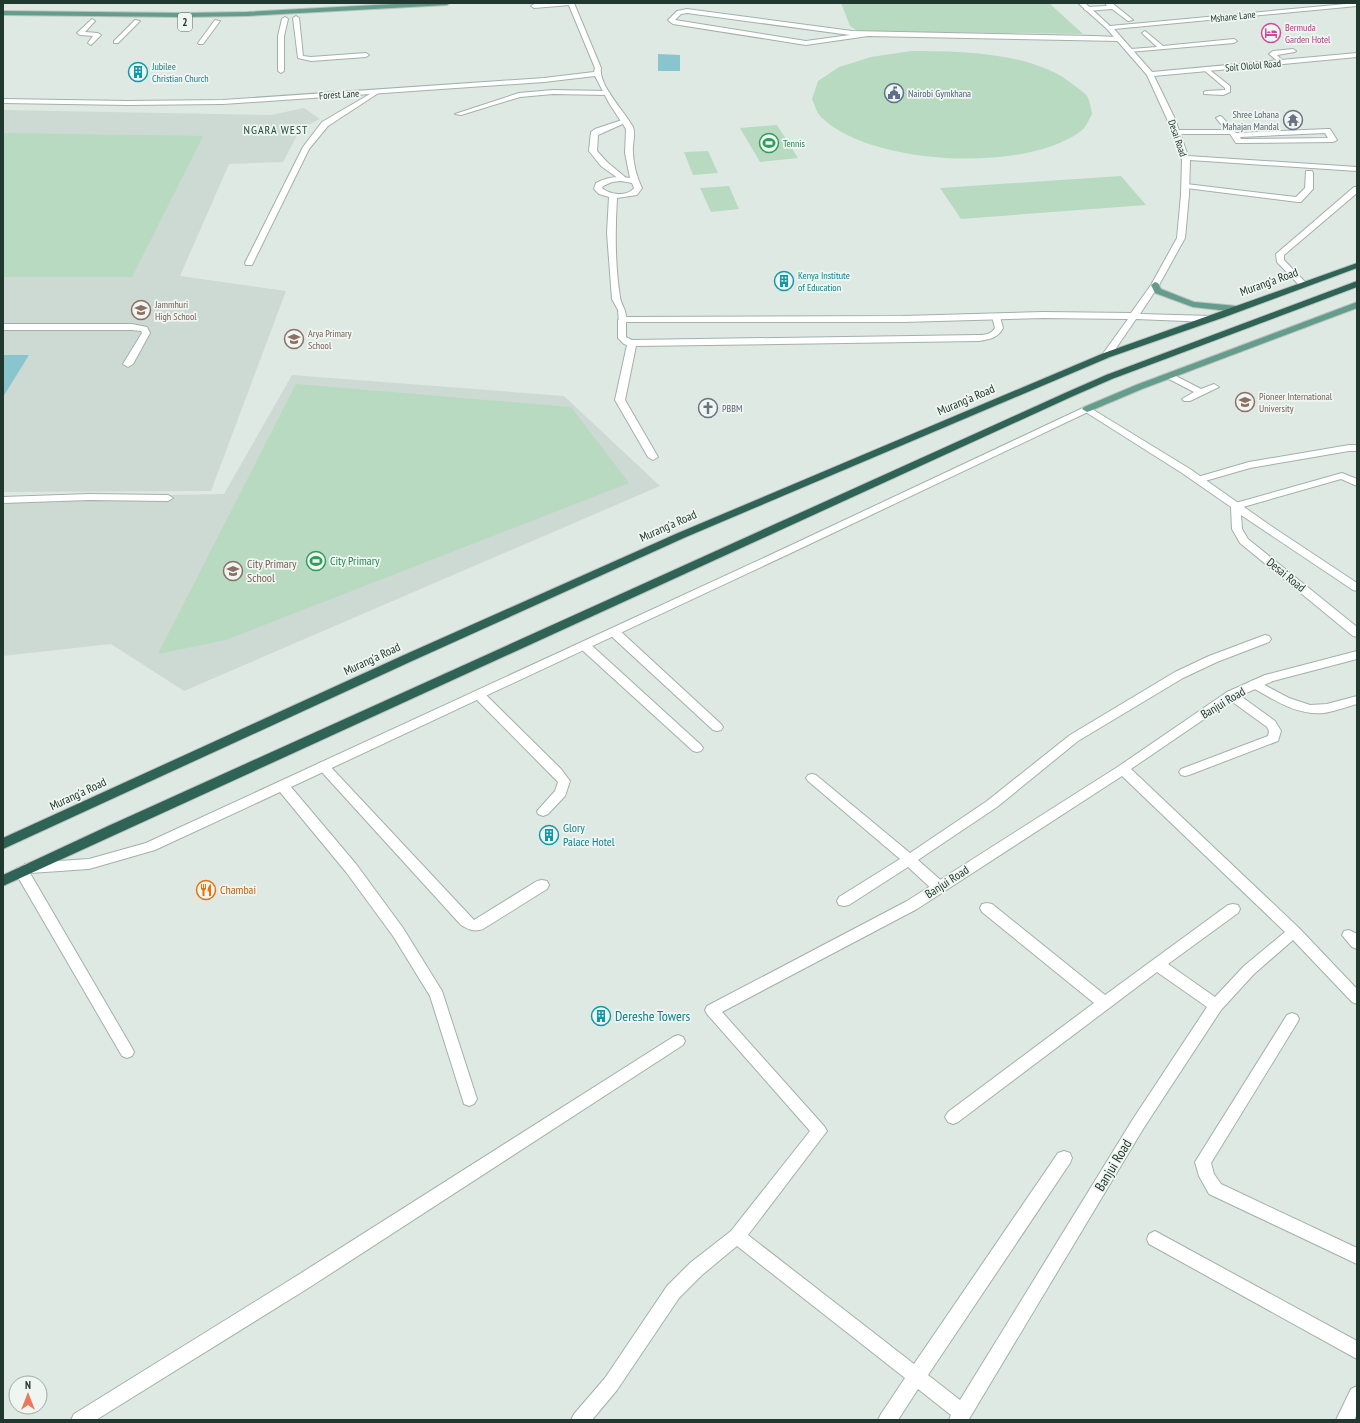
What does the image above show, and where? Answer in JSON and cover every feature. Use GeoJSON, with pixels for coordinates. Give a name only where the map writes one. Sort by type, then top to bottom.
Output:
{"type":"FeatureCollection","features":[{"type":"Feature","properties":{"kind":"highway","name":"Murang'a Road"},"geometry":{"type":"LineString","coordinates":[[3,844],[415,655],[682,535],[1107,355],[1211,319],[1357,264]]}},
{"type":"Feature","properties":{"kind":"highway"},"geometry":{"type":"LineString","coordinates":[[3,881],[118,826],[1068,395],[1357,284]]}},
{"type":"Feature","properties":{"kind":"main road"},"geometry":{"type":"LineString","coordinates":[[3,7],[184,9],[254,8],[350,3]]}},
{"type":"Feature","properties":{"kind":"main road"},"geometry":{"type":"LineString","coordinates":[[3,12],[182,15],[247,14],[447,3]]}},
{"type":"Feature","properties":{"kind":"main road","name":"2"},"geometry":{"type":"LineString","coordinates":[[3,19],[137,22],[217,21],[296,18],[340,14],[367,8]]}},
{"type":"Feature","properties":{"kind":"main road"},"geometry":{"type":"LineString","coordinates":[[1155,285],[1158,291],[1192,304],[1237,309]]}},
{"type":"Feature","properties":{"kind":"main road"},"geometry":{"type":"LineString","coordinates":[[1088,409],[1139,387],[1357,305]]}},
{"type":"Feature","properties":{"kind":"street"},"geometry":{"type":"LineString","coordinates":[[534,6],[570,3],[596,63],[598,68],[597,74],[606,93],[630,129],[629,153],[635,182],[638,188],[634,193],[613,195],[601,192],[598,189],[599,185],[608,181],[622,179],[635,182]]}},
{"type":"Feature","properties":{"kind":"street","name":"Desai Road"},"geometry":{"type":"LineString","coordinates":[[1081,3],[1109,28],[1150,74],[1171,119],[1185,158],[1186,186],[1181,238],[1155,285],[1107,355]]}},
{"type":"Feature","properties":{"kind":"street","name":"Mshane Lane"},"geometry":{"type":"LineString","coordinates":[[1109,28],[1357,4]]}},
{"type":"Feature","properties":{"kind":"street"},"geometry":{"type":"LineString","coordinates":[[1087,9],[1111,5],[1130,20]]}},
{"type":"Feature","properties":{"kind":"street"},"geometry":{"type":"LineString","coordinates":[[868,34],[806,43],[673,22],[670,20],[679,12],[687,11],[845,33],[1119,39]]}},
{"type":"Feature","properties":{"kind":"street"},"geometry":{"type":"LineString","coordinates":[[281,72],[281,36],[285,18]]}},
{"type":"Feature","properties":{"kind":"street"},"geometry":{"type":"LineString","coordinates":[[296,18],[300,57],[311,59],[366,55]]}},
{"type":"Feature","properties":{"kind":"street"},"geometry":{"type":"LineString","coordinates":[[91,43],[98,35],[80,33],[92,21]]}},
{"type":"Feature","properties":{"kind":"street"},"geometry":{"type":"LineString","coordinates":[[201,43],[217,21]]}},
{"type":"Feature","properties":{"kind":"street"},"geometry":{"type":"LineString","coordinates":[[116,42],[137,22]]}},
{"type":"Feature","properties":{"kind":"street"},"geometry":{"type":"LineString","coordinates":[[1144,33],[1162,48]]}},
{"type":"Feature","properties":{"kind":"street"},"geometry":{"type":"LineString","coordinates":[[1131,51],[1234,41]]}},
{"type":"Feature","properties":{"kind":"street"},"geometry":{"type":"LineString","coordinates":[[1281,62],[1272,54],[1293,51]]}},
{"type":"Feature","properties":{"kind":"street","name":"Soit Ololol Road"},"geometry":{"type":"LineString","coordinates":[[1150,74],[1357,55]]}},
{"type":"Feature","properties":{"kind":"street"},"geometry":{"type":"LineString","coordinates":[[1206,69],[1228,87],[1228,91],[1223,93],[1206,93]]}},
{"type":"Feature","properties":{"kind":"street","name":"Forest Lane"},"geometry":{"type":"LineString","coordinates":[[3,101],[200,103],[544,80],[597,74]]}},
{"type":"Feature","properties":{"kind":"street"},"geometry":{"type":"LineString","coordinates":[[249,263],[306,149],[324,124],[377,92]]}},
{"type":"Feature","properties":{"kind":"street"},"geometry":{"type":"LineString","coordinates":[[459,114],[519,94],[553,92],[606,93]]}},
{"type":"Feature","properties":{"kind":"street"},"geometry":{"type":"LineString","coordinates":[[1176,132],[1233,134],[1327,131],[1333,140],[1239,141],[1233,134],[1220,118]]}},
{"type":"Feature","properties":{"kind":"street"},"geometry":{"type":"LineString","coordinates":[[622,179],[604,164],[593,151],[593,140],[594,134],[598,131],[625,121]]}},
{"type":"Feature","properties":{"kind":"street"},"geometry":{"type":"LineString","coordinates":[[1185,158],[1357,169]]}},
{"type":"Feature","properties":{"kind":"street"},"geometry":{"type":"LineString","coordinates":[[1186,186],[1298,200],[1309,189],[1309,173]]}},
{"type":"Feature","properties":{"kind":"street"},"geometry":{"type":"LineString","coordinates":[[1303,284],[1280,260],[1280,254],[1357,189]]}},
{"type":"Feature","properties":{"kind":"street"},"geometry":{"type":"LineString","coordinates":[[613,195],[611,216],[616,299],[622,310],[622,338],[626,342],[979,338],[996,334],[999,328],[996,317]]}},
{"type":"Feature","properties":{"kind":"street"},"geometry":{"type":"LineString","coordinates":[[622,320],[996,317],[1043,315],[1211,319]]}},
{"type":"Feature","properties":{"kind":"street"},"geometry":{"type":"LineString","coordinates":[[3,327],[132,327],[144,329],[146,333],[128,364]]}},
{"type":"Feature","properties":{"kind":"street"},"geometry":{"type":"LineString","coordinates":[[632,343],[620,400],[653,457]]}},
{"type":"Feature","properties":{"kind":"street"},"geometry":{"type":"LineString","coordinates":[[1170,376],[1201,392]]}},
{"type":"Feature","properties":{"kind":"street"},"geometry":{"type":"LineString","coordinates":[[1187,399],[1214,387]]}},
{"type":"Feature","properties":{"kind":"street"},"geometry":{"type":"LineString","coordinates":[[127,1052],[26,870],[89,864],[150,847],[585,646],[1088,409],[1198,480],[1357,588]]}},
{"type":"Feature","properties":{"kind":"street"},"geometry":{"type":"LineString","coordinates":[[1198,480],[1249,465],[1349,448],[1357,448]]}},
{"type":"Feature","properties":{"kind":"street"},"geometry":{"type":"LineString","coordinates":[[1236,506],[1342,476],[1357,483]]}},
{"type":"Feature","properties":{"kind":"street"},"geometry":{"type":"LineString","coordinates":[[3,500],[89,497],[168,498]]}},
{"type":"Feature","properties":{"kind":"street","name":"Desai Road"},"geometry":{"type":"LineString","coordinates":[[1236,506],[1236,528],[1238,534],[1244,541],[1357,633]]}},
{"type":"Feature","properties":{"kind":"street"},"geometry":{"type":"LineString","coordinates":[[614,632],[717,727]]}},
{"type":"Feature","properties":{"kind":"street"},"geometry":{"type":"LineString","coordinates":[[844,901],[909,860],[992,804],[1074,738],[1179,674],[1265,639]]}},
{"type":"Feature","properties":{"kind":"street"},"geometry":{"type":"LineString","coordinates":[[585,646],[697,748]]}},
{"type":"Feature","properties":{"kind":"street","name":"Banjui Road"},"geometry":{"type":"LineString","coordinates":[[736,1236],[819,1131],[712,1010],[912,905],[1123,769],[1231,695],[1255,684],[1299,669],[1357,655]]}},
{"type":"Feature","properties":{"kind":"street"},"geometry":{"type":"LineString","coordinates":[[1255,684],[1296,705],[1308,708],[1318,709],[1357,700]]}},
{"type":"Feature","properties":{"kind":"street"},"geometry":{"type":"LineString","coordinates":[[479,695],[557,772],[564,781],[561,793],[543,812]]}},
{"type":"Feature","properties":{"kind":"street"},"geometry":{"type":"LineString","coordinates":[[1185,772],[1274,738],[1275,731],[1271,724],[1231,695]]}},
{"type":"Feature","properties":{"kind":"street"},"geometry":{"type":"LineString","coordinates":[[323,766],[466,921],[472,925],[478,925],[542,885]]}},
{"type":"Feature","properties":{"kind":"street"},"geometry":{"type":"LineString","coordinates":[[1123,769],[1294,932],[1357,998]]}},
{"type":"Feature","properties":{"kind":"street"},"geometry":{"type":"LineString","coordinates":[[812,778],[939,887]]}},
{"type":"Feature","properties":{"kind":"street"},"geometry":{"type":"LineString","coordinates":[[282,785],[351,868],[398,932],[438,995],[470,1099]]}},
{"type":"Feature","properties":{"kind":"street"},"geometry":{"type":"LineString","coordinates":[[987,908],[1104,1003]]}},
{"type":"Feature","properties":{"kind":"street"},"geometry":{"type":"LineString","coordinates":[[953,1117],[1104,1003],[1233,909]]}},
{"type":"Feature","properties":{"kind":"street","name":"Banjui Road"},"geometry":{"type":"LineString","coordinates":[[960,1417],[1138,1124],[1216,1006],[1249,970],[1294,932]]}},
{"type":"Feature","properties":{"kind":"street"},"geometry":{"type":"LineString","coordinates":[[1157,964],[1216,1006]]}},
{"type":"Feature","properties":{"kind":"street"},"geometry":{"type":"LineString","coordinates":[[1292,1019],[1203,1162],[1207,1176],[1215,1189],[1357,1256]]}},
{"type":"Feature","properties":{"kind":"street"},"geometry":{"type":"LineString","coordinates":[[80,1420],[304,1281],[678,1041]]}},
{"type":"Feature","properties":{"kind":"street"},"geometry":{"type":"LineString","coordinates":[[887,1420],[1064,1158]]}},
{"type":"Feature","properties":{"kind":"street"},"geometry":{"type":"LineString","coordinates":[[580,1420],[611,1384],[645,1331],[673,1292],[696,1269],[736,1236],[915,1377],[960,1417]]}},
{"type":"Feature","properties":{"kind":"street"},"geometry":{"type":"LineString","coordinates":[[1155,1239],[1357,1350]]}},
{"type":"Feature","properties":{"kind":"street"},"geometry":{"type":"LineString","coordinates":[[1345,1420],[1357,1395]]}},
{"type":"Feature","properties":{"kind":"shaded area","name":"Jammhuri High School"},"geometry":{"type":"Polygon","coordinates":[[[304,108],[320,119],[301,128],[283,162],[229,164],[180,276],[286,291],[211,491],[3,492],[3,110],[271,115],[304,108]]]}},
{"type":"Feature","properties":{"kind":"shaded area","name":"City Primary School"},"geometry":{"type":"Polygon","coordinates":[[[292,375],[564,396],[660,486],[184,691],[111,644],[3,656],[3,498],[224,494],[292,375]]]}},
{"type":"Feature","properties":{"kind":"green space"},"geometry":{"type":"Polygon","coordinates":[[[841,3],[1049,3],[1083,34],[857,31],[850,26],[841,3]]]}},
{"type":"Feature","properties":{"kind":"green space"},"geometry":{"type":"Polygon","coordinates":[[[911,51],[974,53],[1019,60],[1040,66],[1059,75],[1084,93],[1089,100],[1092,114],[1083,130],[1056,144],[1024,153],[988,158],[949,158],[911,154],[875,146],[844,133],[821,117],[812,99],[818,81],[839,67],[871,57],[911,51]]]}},
{"type":"Feature","properties":{"kind":"green space","name":"Tennis"},"geometry":{"type":"Polygon","coordinates":[[[777,125],[798,158],[760,162],[740,128],[777,125]]]}},
{"type":"Feature","properties":{"kind":"green space"},"geometry":{"type":"Polygon","coordinates":[[[3,133],[203,136],[132,277],[3,277],[3,133]]]}},
{"type":"Feature","properties":{"kind":"green space"},"geometry":{"type":"Polygon","coordinates":[[[708,151],[718,173],[693,175],[684,152],[708,151]]]}},
{"type":"Feature","properties":{"kind":"green space"},"geometry":{"type":"Polygon","coordinates":[[[1121,176],[1146,205],[961,219],[940,188],[1121,176]]]}},
{"type":"Feature","properties":{"kind":"green space"},"geometry":{"type":"Polygon","coordinates":[[[729,186],[739,209],[711,212],[700,188],[729,186]]]}},
{"type":"Feature","properties":{"kind":"green space","name":"City Primary"},"geometry":{"type":"Polygon","coordinates":[[[296,384],[571,407],[629,483],[226,640],[158,654],[296,384]]]}},
{"type":"Feature","properties":{"kind":"water"},"geometry":{"type":"Polygon","coordinates":[[[658,54],[680,55],[680,71],[658,71],[658,54]]]}},
{"type":"Feature","properties":{"kind":"water"},"geometry":{"type":"Polygon","coordinates":[[[3,355],[29,355],[3,397],[3,355]]]}},
{"type":"Feature","properties":{"kind":"place","name":"Bermuda Garden Hotel"},"geometry":{"type":"Point","coordinates":[1271,33]}},
{"type":"Feature","properties":{"kind":"place","name":"Jubilee Christian Church"},"geometry":{"type":"Point","coordinates":[138,72]}},
{"type":"Feature","properties":{"kind":"place","name":"Nairobi Gymkhana"},"geometry":{"type":"Point","coordinates":[894,93]}},
{"type":"Feature","properties":{"kind":"place","name":"Shree Lohana Mahajan Mandal"},"geometry":{"type":"Point","coordinates":[1293,120]}},
{"type":"Feature","properties":{"kind":"place","name":"Tennis"},"geometry":{"type":"Point","coordinates":[769,143]}},
{"type":"Feature","properties":{"kind":"place","name":"Kenya Institute of Education"},"geometry":{"type":"Point","coordinates":[784,281]}},
{"type":"Feature","properties":{"kind":"place","name":"Jammhuri High School"},"geometry":{"type":"Point","coordinates":[141,310]}},
{"type":"Feature","properties":{"kind":"place","name":"Arya Primary School"},"geometry":{"type":"Point","coordinates":[294,339]}},
{"type":"Feature","properties":{"kind":"place","name":"Pioneer International University"},"geometry":{"type":"Point","coordinates":[1245,402]}},
{"type":"Feature","properties":{"kind":"place","name":"PBBM"},"geometry":{"type":"Point","coordinates":[708,408]}},
{"type":"Feature","properties":{"kind":"place","name":"City Primary"},"geometry":{"type":"Point","coordinates":[316,561]}},
{"type":"Feature","properties":{"kind":"place","name":"City Primary School"},"geometry":{"type":"Point","coordinates":[233,571]}},
{"type":"Feature","properties":{"kind":"place","name":"Glory Palace Hotel"},"geometry":{"type":"Point","coordinates":[549,835]}},
{"type":"Feature","properties":{"kind":"place","name":"Chambai"},"geometry":{"type":"Point","coordinates":[206,890]}},
{"type":"Feature","properties":{"kind":"place","name":"Dereshe Towers"},"geometry":{"type":"Point","coordinates":[601,1016]}},
{"type":"Feature","properties":{"kind":"district","name":"NGARA WEST"},"geometry":{"type":"Point","coordinates":[276,130]}}]}
